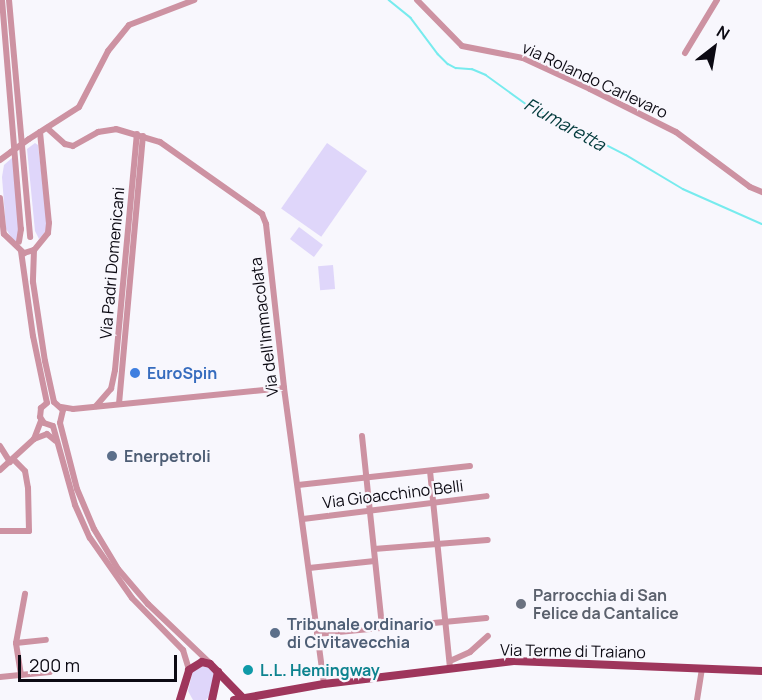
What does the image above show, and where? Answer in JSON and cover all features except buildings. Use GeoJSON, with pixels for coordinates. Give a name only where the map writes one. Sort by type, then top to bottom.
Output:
{"type":"FeatureCollection","features":[{"type":"Feature","properties":{"kind":"main road","name":"Via Terme di Traiano"},"geometry":{"type":"LineString","coordinates":[[239,699],[450,664],[514,661],[762,671]]}},
{"type":"Feature","properties":{"kind":"main road"},"geometry":{"type":"LineString","coordinates":[[180,700],[185,690],[189,670],[197,663],[210,664],[239,699]]}},
{"type":"Feature","properties":{"kind":"main road"},"geometry":{"type":"LineString","coordinates":[[212,700],[218,672]]}},
{"type":"Feature","properties":{"kind":"main road"},"geometry":{"type":"LineString","coordinates":[[185,690],[189,700]]}},
{"type":"Feature","properties":{"kind":"street"},"geometry":{"type":"LineString","coordinates":[[2,0],[21,229],[20,248],[33,336],[51,402],[73,409],[284,388]]}},
{"type":"Feature","properties":{"kind":"street"},"geometry":{"type":"LineString","coordinates":[[9,0],[30,237],[35,243],[33,282],[51,402]]}},
{"type":"Feature","properties":{"kind":"street"},"geometry":{"type":"LineString","coordinates":[[0,161],[78,107],[108,51],[129,25],[194,0]]}},
{"type":"Feature","properties":{"kind":"street","name":"via Rolando Carlevaro"},"geometry":{"type":"LineString","coordinates":[[417,0],[462,46],[523,58],[590,89],[676,132],[750,187],[762,192]]}},
{"type":"Feature","properties":{"kind":"street"},"geometry":{"type":"LineString","coordinates":[[685,53],[717,0]]}},
{"type":"Feature","properties":{"kind":"street","name":"Via dell'Immacolata"},"geometry":{"type":"LineString","coordinates":[[48,128],[64,144],[73,146],[98,132],[116,129],[140,135],[179,153],[262,214],[266,224],[284,388],[324,684]]}},
{"type":"Feature","properties":{"kind":"street"},"geometry":{"type":"LineString","coordinates":[[0,198],[4,234],[26,254],[42,243],[48,233],[40,132]]}},
{"type":"Feature","properties":{"kind":"street","name":"Via Padri Domenicani"},"geometry":{"type":"LineString","coordinates":[[108,394],[115,370],[140,135]]}},
{"type":"Feature","properties":{"kind":"street","name":"Via Padri Domenicani"},"geometry":{"type":"LineString","coordinates":[[116,404],[119,395],[140,135]]}},
{"type":"Feature","properties":{"kind":"street"},"geometry":{"type":"LineString","coordinates":[[20,248],[22,238],[30,237]]}},
{"type":"Feature","properties":{"kind":"street"},"geometry":{"type":"LineString","coordinates":[[108,394],[119,395]]}},
{"type":"Feature","properties":{"kind":"street"},"geometry":{"type":"LineString","coordinates":[[108,394],[116,404]]}},
{"type":"Feature","properties":{"kind":"street"},"geometry":{"type":"LineString","coordinates":[[96,406],[108,394]]}},
{"type":"Feature","properties":{"kind":"street"},"geometry":{"type":"LineString","coordinates":[[51,402],[40,411],[50,424],[60,445],[75,506],[93,543],[132,598],[183,650],[189,670]]}},
{"type":"Feature","properties":{"kind":"street"},"geometry":{"type":"LineString","coordinates":[[61,407],[64,416]]}},
{"type":"Feature","properties":{"kind":"street"},"geometry":{"type":"LineString","coordinates":[[0,470],[33,439],[39,430],[73,409]]}},
{"type":"Feature","properties":{"kind":"street"},"geometry":{"type":"LineString","coordinates":[[50,424],[102,545],[118,569],[148,604],[210,664]]}},
{"type":"Feature","properties":{"kind":"street"},"geometry":{"type":"LineString","coordinates":[[33,439],[46,434],[54,437],[60,445]]}},
{"type":"Feature","properties":{"kind":"street"},"geometry":{"type":"LineString","coordinates":[[362,436],[382,627]]}},
{"type":"Feature","properties":{"kind":"street"},"geometry":{"type":"LineString","coordinates":[[0,446],[11,460],[25,471],[28,488],[29,531],[0,531]]}},
{"type":"Feature","properties":{"kind":"street"},"geometry":{"type":"LineString","coordinates":[[298,485],[470,466]]}},
{"type":"Feature","properties":{"kind":"street"},"geometry":{"type":"LineString","coordinates":[[430,471],[450,664]]}},
{"type":"Feature","properties":{"kind":"street","name":"Via Gioacchino Belli"},"geometry":{"type":"LineString","coordinates":[[303,519],[487,496]]}},
{"type":"Feature","properties":{"kind":"street"},"geometry":{"type":"LineString","coordinates":[[374,549],[438,546],[488,540]]}},
{"type":"Feature","properties":{"kind":"street"},"geometry":{"type":"LineString","coordinates":[[309,568],[375,561]]}},
{"type":"Feature","properties":{"kind":"street"},"geometry":{"type":"LineString","coordinates":[[21,675],[16,643],[25,594]]}},
{"type":"Feature","properties":{"kind":"street"},"geometry":{"type":"LineString","coordinates":[[317,634],[486,618]]}},
{"type":"Feature","properties":{"kind":"street","name":"Via Terme di Traiano"},"geometry":{"type":"LineString","coordinates":[[450,664],[470,652],[488,636]]}},
{"type":"Feature","properties":{"kind":"street"},"geometry":{"type":"LineString","coordinates":[[16,643],[46,640]]}},
{"type":"Feature","properties":{"kind":"street"},"geometry":{"type":"LineString","coordinates":[[697,700],[702,669]]}},
{"type":"Feature","properties":{"kind":"street"},"geometry":{"type":"LineString","coordinates":[[0,676],[50,672]]}},
{"type":"Feature","properties":{"kind":"shaded area"},"geometry":{"type":"Polygon","coordinates":[[[35,143],[38,145],[47,222],[46,231],[39,239],[35,231],[27,149],[35,143]]]}},
{"type":"Feature","properties":{"kind":"shaded area"},"geometry":{"type":"Polygon","coordinates":[[[327,143],[367,171],[321,237],[281,209],[327,143]]]}},
{"type":"Feature","properties":{"kind":"shaded area"},"geometry":{"type":"Polygon","coordinates":[[[13,157],[20,229],[17,246],[6,229],[2,177],[4,165],[13,157]]]}},
{"type":"Feature","properties":{"kind":"shaded area"},"geometry":{"type":"Polygon","coordinates":[[[299,227],[323,245],[314,257],[290,239],[299,227]]]}},
{"type":"Feature","properties":{"kind":"shaded area"},"geometry":{"type":"Polygon","coordinates":[[[333,265],[335,289],[320,290],[318,266],[333,265]]]}},
{"type":"Feature","properties":{"kind":"shaded area"},"geometry":{"type":"Polygon","coordinates":[[[207,665],[214,673],[210,696],[206,700],[193,700],[188,691],[193,670],[207,665]]]}},
{"type":"Feature","properties":{"kind":"waterway","name":"Fiumaretta"},"geometry":{"type":"LineString","coordinates":[[389,0],[411,18],[448,64],[456,68],[472,69],[486,75],[526,104],[626,155],[683,189],[762,224]]}},
{"type":"Feature","properties":{"kind":"place","name":"EuroSpin"},"geometry":{"type":"Point","coordinates":[135,373]}},
{"type":"Feature","properties":{"kind":"place","name":"Enerpetroli"},"geometry":{"type":"Point","coordinates":[112,456]}},
{"type":"Feature","properties":{"kind":"place","name":"Parrocchia di San Felice da Cantalice"},"geometry":{"type":"Point","coordinates":[521,604]}},
{"type":"Feature","properties":{"kind":"place","name":"Tribunale ordinario di Civitavecchia"},"geometry":{"type":"Point","coordinates":[275,633]}},
{"type":"Feature","properties":{"kind":"place","name":"L.L. Hemingway"},"geometry":{"type":"Point","coordinates":[248,670]}}]}
